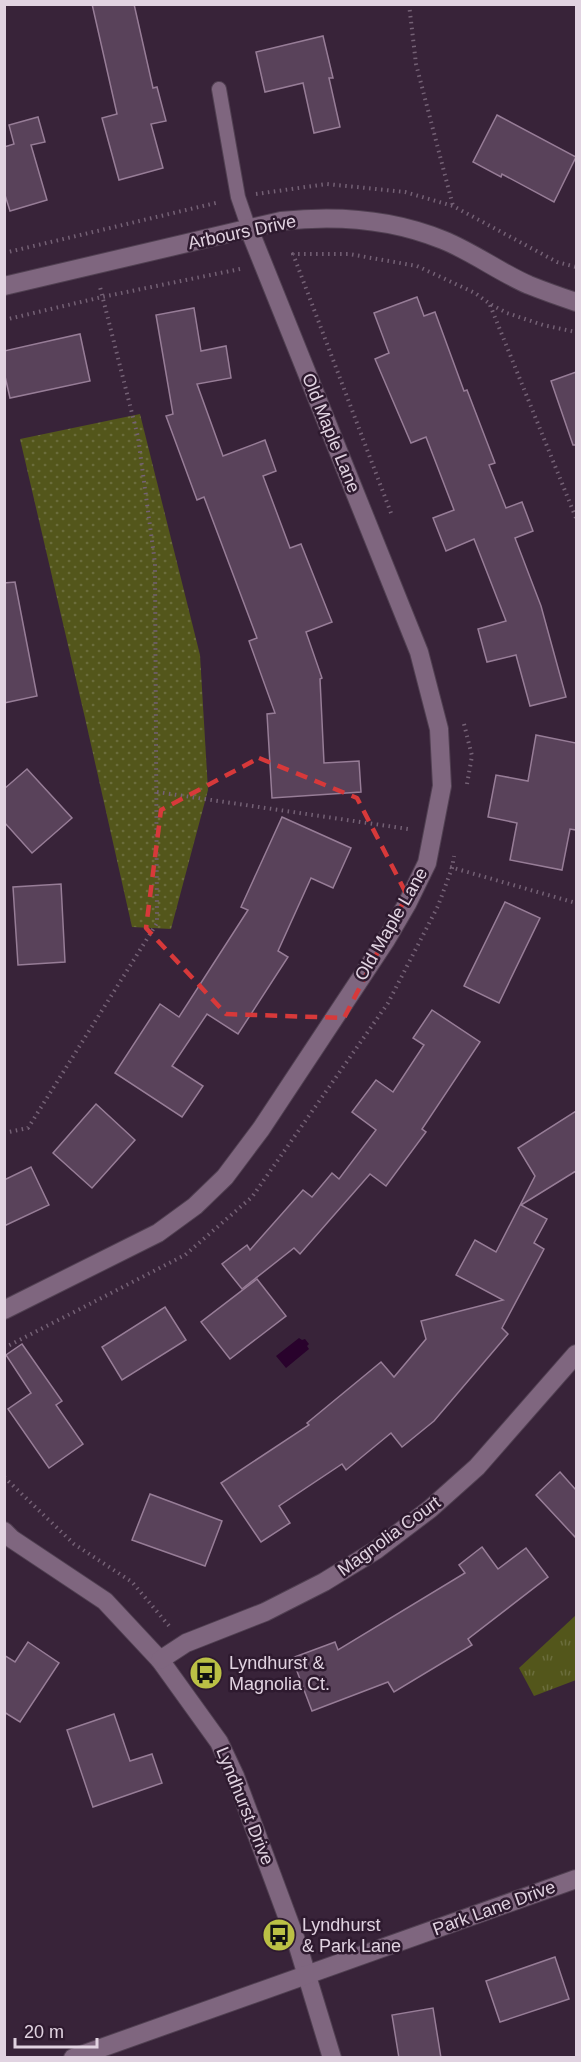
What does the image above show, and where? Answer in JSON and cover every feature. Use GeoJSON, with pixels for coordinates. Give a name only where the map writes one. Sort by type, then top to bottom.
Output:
{"type":"FeatureCollection","features":[{"type":"Feature","properties":{"kind":"street","name":"Arbours Drive"},"geometry":{"type":"LineString","coordinates":[[4,286],[281,221],[311,218],[352,219],[391,225],[442,240],[528,284],[576,302]]}},
{"type":"Feature","properties":{"kind":"street","name":"Old Maple Lane"},"geometry":{"type":"LineString","coordinates":[[4,1310],[158,1233],[195,1206],[225,1177],[261,1129],[386,940],[427,863],[442,786],[439,729],[419,652],[249,229]]}},
{"type":"Feature","properties":{"kind":"street","name":"Magnolia Court"},"geometry":{"type":"LineString","coordinates":[[160,1660],[186,1643],[265,1612],[324,1582],[376,1550],[430,1509],[477,1467],[576,1354]]}},
{"type":"Feature","properties":{"kind":"street","name":"Lyndhurst Drive"},"geometry":{"type":"LineString","coordinates":[[4,1531],[12,1539],[105,1600],[160,1660],[219,1742],[235,1776],[297,1943],[332,2058]]}},
{"type":"Feature","properties":{"kind":"street","name":"Park Lane Drive"},"geometry":{"type":"LineString","coordinates":[[73,2058],[576,1879]]}},
{"type":"Feature","properties":{"kind":"lane"},"geometry":{"type":"LineString","coordinates":[[219,89],[238,197],[249,229]]}},
{"type":"Feature","properties":{"kind":"path"},"geometry":{"type":"LineString","coordinates":[[409,4],[416,64],[453,206],[557,262],[576,267]]}},
{"type":"Feature","properties":{"kind":"path"},"geometry":{"type":"LineString","coordinates":[[393,520],[293,254],[349,254],[417,266],[475,293],[507,313],[543,325],[576,332]]}},
{"type":"Feature","properties":{"kind":"path"},"geometry":{"type":"LineString","coordinates":[[4,320],[240,269]]}},
{"type":"Feature","properties":{"kind":"path"},"geometry":{"type":"LineString","coordinates":[[4,1133],[28,1128],[157,923],[155,563],[138,437],[102,297]]}},
{"type":"Feature","properties":{"kind":"path"},"geometry":{"type":"LineString","coordinates":[[490,304],[576,518]]}},
{"type":"Feature","properties":{"kind":"path"},"geometry":{"type":"LineString","coordinates":[[463,722],[472,756],[466,787]]}},
{"type":"Feature","properties":{"kind":"path"},"geometry":{"type":"LineString","coordinates":[[157,792],[408,829]]}},
{"type":"Feature","properties":{"kind":"path"},"geometry":{"type":"LineString","coordinates":[[4,1348],[185,1255],[252,1197],[388,1003],[438,906],[455,853]]}},
{"type":"Feature","properties":{"kind":"path"},"geometry":{"type":"LineString","coordinates":[[427,863],[576,903]]}},
{"type":"Feature","properties":{"kind":"path"},"geometry":{"type":"LineString","coordinates":[[4,1478],[74,1544],[132,1582],[173,1630]]}},
{"type":"Feature","properties":{"kind":"highlighted area"},"geometry":{"type":"Polygon","coordinates":[[[259,758],[357,798],[407,895],[344,1018],[226,1014],[146,928],[161,810],[259,758]]]}},
{"type":"Feature","properties":{"kind":"green space"},"geometry":{"type":"Polygon","coordinates":[[[140,414],[200,655],[208,790],[171,929],[132,927],[20,439],[140,414]]]}},
{"type":"Feature","properties":{"kind":"green space"},"geometry":{"type":"Polygon","coordinates":[[[576,1615],[576,1680],[534,1696],[519,1668],[576,1615]]]}},
{"type":"Feature","properties":{"kind":"shaded area"},"geometry":{"type":"Polygon","coordinates":[[[299,1338],[305,1339],[309,1344],[307,1346],[309,1349],[286,1368],[276,1356],[299,1338]]]}},
{"type":"Feature","properties":{"kind":"building"},"geometry":{"type":"Polygon","coordinates":[[[92,4],[134,4],[153,88],[157,87],[166,121],[151,124],[163,168],[119,180],[102,118],[117,114],[92,4]]]}},
{"type":"Feature","properties":{"kind":"building"},"geometry":{"type":"Polygon","coordinates":[[[323,36],[333,78],[329,78],[340,127],[314,133],[303,83],[265,92],[256,52],[323,36]]]}},
{"type":"Feature","properties":{"kind":"building"},"geometry":{"type":"Polygon","coordinates":[[[497,115],[576,157],[554,202],[502,174],[501,177],[473,162],[497,115]]]}},
{"type":"Feature","properties":{"kind":"building"},"geometry":{"type":"Polygon","coordinates":[[[38,117],[45,142],[31,145],[47,200],[10,211],[4,192],[4,147],[14,144],[9,125],[38,117]]]}},
{"type":"Feature","properties":{"kind":"building"},"geometry":{"type":"Polygon","coordinates":[[[417,297],[424,316],[435,312],[464,391],[467,390],[495,463],[489,465],[506,508],[522,502],[533,531],[515,538],[541,606],[566,697],[530,706],[516,655],[487,662],[478,629],[506,621],[474,539],[446,551],[433,518],[454,510],[426,437],[411,443],[375,359],[389,353],[374,313],[417,297]]]}},
{"type":"Feature","properties":{"kind":"building"},"geometry":{"type":"Polygon","coordinates":[[[194,308],[201,351],[226,346],[231,378],[197,384],[223,456],[265,440],[276,471],[263,476],[290,548],[301,544],[332,622],[306,632],[322,678],[320,679],[324,763],[359,761],[361,792],[272,798],[267,714],[275,713],[249,641],[257,638],[204,497],[197,500],[166,416],[173,414],[156,315],[194,308]]]}},
{"type":"Feature","properties":{"kind":"building"},"geometry":{"type":"Polygon","coordinates":[[[80,334],[90,381],[10,398],[4,372],[4,351],[80,334]]]}},
{"type":"Feature","properties":{"kind":"building"},"geometry":{"type":"Polygon","coordinates":[[[576,372],[576,445],[573,445],[551,381],[576,372]]]}},
{"type":"Feature","properties":{"kind":"building"},"geometry":{"type":"Polygon","coordinates":[[[15,582],[37,696],[4,703],[4,583],[15,582]]]}},
{"type":"Feature","properties":{"kind":"building"},"geometry":{"type":"Polygon","coordinates":[[[536,735],[576,743],[576,830],[570,829],[562,870],[510,860],[517,823],[488,817],[496,775],[528,781],[536,735]]]}},
{"type":"Feature","properties":{"kind":"building"},"geometry":{"type":"Polygon","coordinates":[[[27,769],[72,818],[32,853],[4,822],[4,789],[27,769]]]}},
{"type":"Feature","properties":{"kind":"building"},"geometry":{"type":"Polygon","coordinates":[[[282,817],[351,848],[333,888],[311,878],[278,951],[288,957],[238,1034],[207,1014],[172,1066],[203,1086],[182,1117],[115,1073],[160,1004],[179,1017],[248,910],[241,907],[282,817]]]}},
{"type":"Feature","properties":{"kind":"building"},"geometry":{"type":"Polygon","coordinates":[[[61,884],[65,962],[18,965],[13,887],[61,884]]]}},
{"type":"Feature","properties":{"kind":"building"},"geometry":{"type":"Polygon","coordinates":[[[505,902],[540,918],[499,1003],[464,986],[505,902]]]}},
{"type":"Feature","properties":{"kind":"building"},"geometry":{"type":"Polygon","coordinates":[[[432,1010],[480,1042],[422,1129],[426,1132],[386,1186],[370,1174],[300,1254],[294,1248],[242,1289],[222,1264],[247,1245],[250,1250],[303,1190],[312,1197],[332,1173],[339,1179],[376,1130],[352,1112],[376,1080],[393,1092],[424,1045],[413,1038],[432,1010]]]}},
{"type":"Feature","properties":{"kind":"building"},"geometry":{"type":"Polygon","coordinates":[[[96,1104],[135,1140],[92,1188],[53,1153],[96,1104]]]}},
{"type":"Feature","properties":{"kind":"building"},"geometry":{"type":"Polygon","coordinates":[[[576,1111],[576,1171],[521,1205],[547,1219],[534,1243],[544,1249],[502,1328],[508,1334],[434,1421],[402,1447],[391,1433],[346,1470],[342,1464],[279,1506],[290,1523],[261,1542],[221,1483],[309,1425],[307,1423],[381,1362],[394,1377],[426,1339],[421,1321],[503,1300],[456,1275],[475,1240],[496,1252],[535,1176],[518,1148],[576,1111]]]}},
{"type":"Feature","properties":{"kind":"building"},"geometry":{"type":"Polygon","coordinates":[[[31,1167],[49,1205],[4,1226],[4,1180],[31,1167]]]}},
{"type":"Feature","properties":{"kind":"building"},"geometry":{"type":"Polygon","coordinates":[[[257,1279],[286,1316],[230,1359],[201,1322],[257,1279]]]}},
{"type":"Feature","properties":{"kind":"building"},"geometry":{"type":"Polygon","coordinates":[[[165,1307],[186,1340],[122,1380],[102,1347],[165,1307]]]}},
{"type":"Feature","properties":{"kind":"building"},"geometry":{"type":"Polygon","coordinates":[[[22,1344],[62,1401],[56,1405],[83,1444],[49,1468],[8,1409],[31,1393],[6,1355],[22,1344]]]}},
{"type":"Feature","properties":{"kind":"building"},"geometry":{"type":"Polygon","coordinates":[[[560,1472],[576,1490],[576,1538],[536,1495],[560,1472]]]}},
{"type":"Feature","properties":{"kind":"building"},"geometry":{"type":"Polygon","coordinates":[[[150,1494],[222,1521],[205,1566],[132,1540],[150,1494]]]}},
{"type":"Feature","properties":{"kind":"building"},"geometry":{"type":"Polygon","coordinates":[[[482,1547],[498,1569],[526,1548],[548,1577],[468,1639],[472,1645],[394,1692],[388,1682],[312,1711],[292,1658],[335,1642],[338,1650],[465,1573],[459,1565],[482,1547]]]}},
{"type":"Feature","properties":{"kind":"building"},"geometry":{"type":"Polygon","coordinates":[[[28,1642],[59,1663],[20,1722],[4,1712],[4,1655],[15,1662],[28,1642]]]}},
{"type":"Feature","properties":{"kind":"building"},"geometry":{"type":"Polygon","coordinates":[[[114,1714],[130,1761],[152,1754],[162,1783],[93,1807],[67,1730],[114,1714]]]}},
{"type":"Feature","properties":{"kind":"building"},"geometry":{"type":"Polygon","coordinates":[[[555,1957],[569,1999],[500,2022],[486,1981],[555,1957]]]}},
{"type":"Feature","properties":{"kind":"building"},"geometry":{"type":"Polygon","coordinates":[[[433,2008],[441,2058],[399,2058],[392,2015],[433,2008]]]}},
{"type":"Feature","properties":{"kind":"place","name":"Lyndhurst & Magnolia Ct."},"geometry":{"type":"Point","coordinates":[206,1673]}},
{"type":"Feature","properties":{"kind":"place","name":"Lyndhurst & Park Lane"},"geometry":{"type":"Point","coordinates":[279,1935]}}]}
